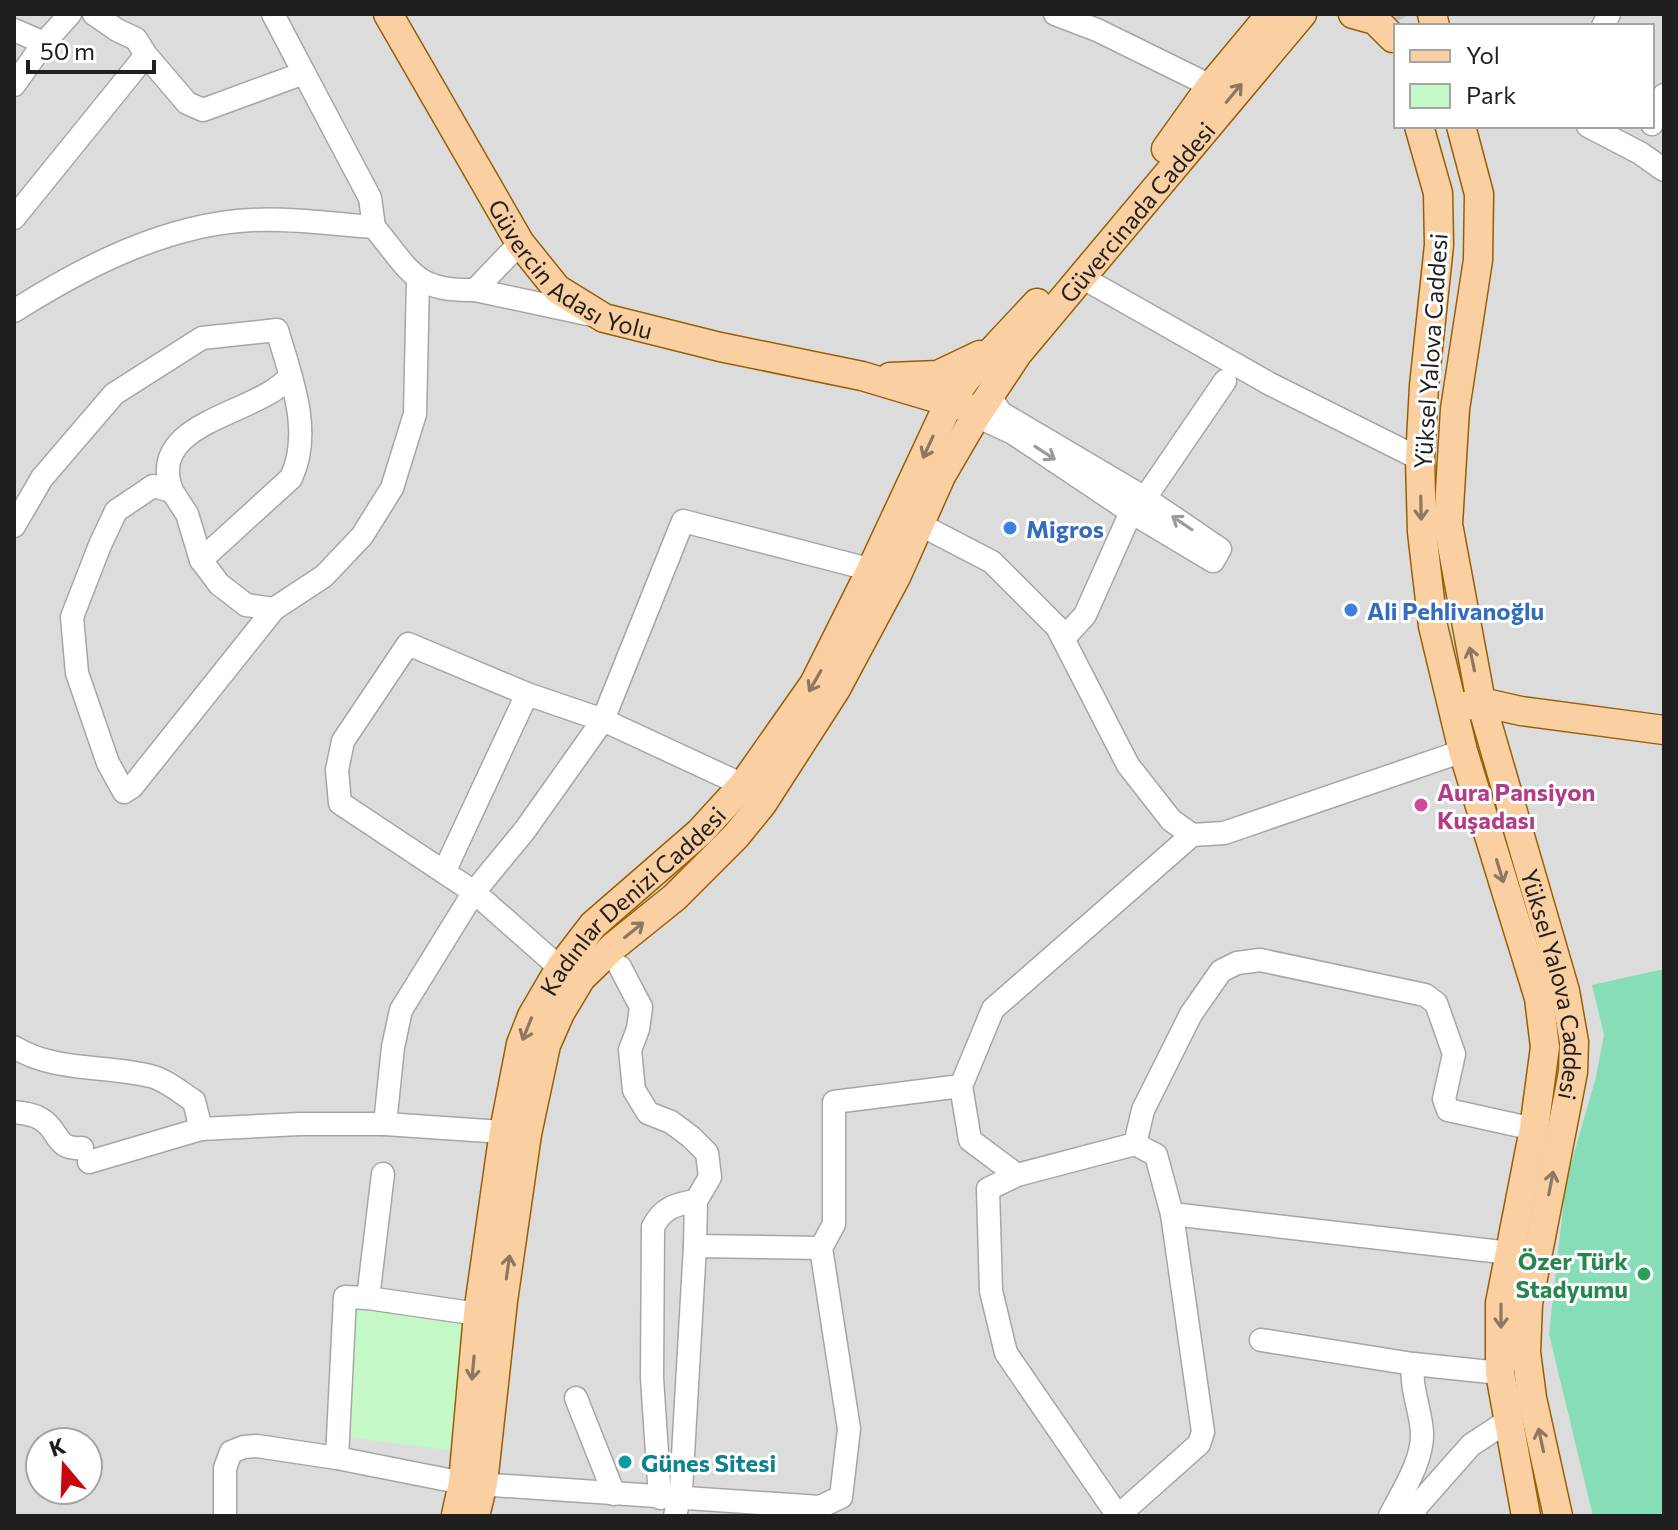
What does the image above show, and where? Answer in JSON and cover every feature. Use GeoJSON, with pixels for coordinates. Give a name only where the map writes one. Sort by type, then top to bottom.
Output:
{"type":"FeatureCollection","features":[{"type":"Feature","properties":{"kind":"main road","name":"Güvercin Adası Yolu"},"geometry":{"type":"LineString","coordinates":[[388,14],[520,243],[557,289],[604,318],[720,347],[862,376],[949,403],[984,404]]}},
{"type":"Feature","properties":{"kind":"main road","name":"Güvercinada Caddesi"},"geometry":{"type":"LineString","coordinates":[[984,404],[1018,353],[1302,14]]}},
{"type":"Feature","properties":{"kind":"main road"},"geometry":{"type":"LineString","coordinates":[[1353,14],[1394,24]]}},
{"type":"Feature","properties":{"kind":"main road","name":"Güvercinada Caddesi"},"geometry":{"type":"LineString","coordinates":[[1000,343],[1119,213],[1211,86],[1270,17]]}},
{"type":"Feature","properties":{"kind":"main road","name":"Yüksel Yalova Caddesi"},"geometry":{"type":"LineString","coordinates":[[1420,128],[1438,193],[1439,245],[1424,386],[1420,459],[1422,532],[1433,626],[1463,751],[1539,998],[1545,1047],[1534,1129],[1500,1303],[1500,1373],[1526,1516]]}},
{"type":"Feature","properties":{"kind":"main road"},"geometry":{"type":"LineString","coordinates":[[1423,426],[1454,229],[1453,201],[1433,128]]}},
{"type":"Feature","properties":{"kind":"main road"},"geometry":{"type":"LineString","coordinates":[[1446,128],[1465,204],[1467,237],[1448,382],[1455,409]]}},
{"type":"Feature","properties":{"kind":"main road","name":"Yüksel Yalova Caddesi"},"geometry":{"type":"LineString","coordinates":[[1462,128],[1479,194],[1478,260],[1455,409],[1448,524],[1481,702],[1565,991],[1574,1042],[1573,1072],[1527,1320],[1526,1352],[1532,1398],[1558,1516]]}},
{"type":"Feature","properties":{"kind":"main road","name":"Kadınlar Denizi Caddesi"},"geometry":{"type":"LineString","coordinates":[[473,1483],[478,1314],[516,1132],[546,1045],[581,978],[613,947],[675,897],[736,836],[762,804],[836,689],[949,403],[952,377],[1000,343]]}},
{"type":"Feature","properties":{"kind":"main road","name":"Güvercin Adası Yolu"},"geometry":{"type":"LineString","coordinates":[[862,376],[952,377]]}},
{"type":"Feature","properties":{"kind":"main road"},"geometry":{"type":"LineString","coordinates":[[952,377],[978,377],[989,383],[984,404]]}},
{"type":"Feature","properties":{"kind":"main road","name":"Kadınlar Denizi Caddesi"},"geometry":{"type":"LineString","coordinates":[[473,1483],[503,1301],[521,1044],[544,992],[593,925],[700,832],[743,785],[919,524],[941,476],[984,404]]}},
{"type":"Feature","properties":{"kind":"main road"},"geometry":{"type":"LineString","coordinates":[[1453,710],[1481,702],[1521,711],[1664,730]]}},
{"type":"Feature","properties":{"kind":"main road"},"geometry":{"type":"LineString","coordinates":[[1463,751],[1491,739],[1521,711]]}},
{"type":"Feature","properties":{"kind":"main road"},"geometry":{"type":"LineString","coordinates":[[456,1516],[473,1483]]}},
{"type":"Feature","properties":{"kind":"main road"},"geometry":{"type":"LineString","coordinates":[[473,1483],[475,1516]]}},
{"type":"Feature","properties":{"kind":"street"},"geometry":{"type":"LineString","coordinates":[[14,85],[44,43],[70,14]]}},
{"type":"Feature","properties":{"kind":"street"},"geometry":{"type":"LineString","coordinates":[[94,14],[136,39],[187,103],[203,110],[304,73]]}},
{"type":"Feature","properties":{"kind":"street"},"geometry":{"type":"LineString","coordinates":[[273,14],[370,198],[374,227],[418,281],[447,291],[475,290],[604,318]]}},
{"type":"Feature","properties":{"kind":"street"},"geometry":{"type":"LineString","coordinates":[[1055,14],[1099,22],[1211,86]]}},
{"type":"Feature","properties":{"kind":"street"},"geometry":{"type":"LineString","coordinates":[[14,30],[44,43]]}},
{"type":"Feature","properties":{"kind":"street"},"geometry":{"type":"LineString","coordinates":[[14,218],[146,55]]}},
{"type":"Feature","properties":{"kind":"street"},"geometry":{"type":"LineString","coordinates":[[1654,120],[1664,95]]}},
{"type":"Feature","properties":{"kind":"street"},"geometry":{"type":"LineString","coordinates":[[1592,128],[1640,153],[1664,170]]}},
{"type":"Feature","properties":{"kind":"street"},"geometry":{"type":"LineString","coordinates":[[1640,153],[1651,128]]}},
{"type":"Feature","properties":{"kind":"street"},"geometry":{"type":"LineString","coordinates":[[14,311],[65,278],[134,248],[190,230],[251,220],[374,227]]}},
{"type":"Feature","properties":{"kind":"street"},"geometry":{"type":"LineString","coordinates":[[475,290],[520,243]]}},
{"type":"Feature","properties":{"kind":"street"},"geometry":{"type":"LineString","coordinates":[[1083,278],[1270,384],[1420,459]]}},
{"type":"Feature","properties":{"kind":"street"},"geometry":{"type":"LineString","coordinates":[[172,491],[153,486],[116,511],[72,617],[77,673],[108,763],[124,792],[132,787],[274,609],[324,576],[362,536],[392,488],[415,414],[418,281]]}},
{"type":"Feature","properties":{"kind":"street"},"geometry":{"type":"LineString","coordinates":[[14,526],[42,478],[114,394],[202,338],[277,330],[300,415],[299,462],[291,478],[201,560]]}},
{"type":"Feature","properties":{"kind":"street"},"geometry":{"type":"LineString","coordinates":[[274,609],[246,605],[219,584],[201,560],[187,514],[167,477],[175,446],[204,423],[282,387],[290,376]]}},
{"type":"Feature","properties":{"kind":"street"},"geometry":{"type":"LineString","coordinates":[[1064,638],[1085,615],[1138,505],[1225,381]]}},
{"type":"Feature","properties":{"kind":"street"},"geometry":{"type":"LineString","coordinates":[[984,404],[1013,433],[1138,505]]}},
{"type":"Feature","properties":{"kind":"street"},"geometry":{"type":"LineString","coordinates":[[385,1124],[393,1047],[401,1010],[474,892],[525,830],[603,720],[683,521],[884,574]]}},
{"type":"Feature","properties":{"kind":"street"},"geometry":{"type":"LineString","coordinates":[[919,524],[992,562],[1057,627],[1128,765],[1171,820],[1192,835]]}},
{"type":"Feature","properties":{"kind":"street"},"geometry":{"type":"LineString","coordinates":[[560,968],[474,892],[340,803],[337,770],[343,741],[408,644],[527,694],[603,720],[743,785]]}},
{"type":"Feature","properties":{"kind":"street"},"geometry":{"type":"LineString","coordinates":[[444,872],[527,694]]}},
{"type":"Feature","properties":{"kind":"street"},"geometry":{"type":"LineString","coordinates":[[1017,1175],[970,1140],[961,1086],[993,1009],[1192,835],[1224,833],[1463,751]]}},
{"type":"Feature","properties":{"kind":"street"},"geometry":{"type":"LineString","coordinates":[[1135,1144],[1143,1110],[1191,1014],[1221,971],[1237,963],[1260,960],[1425,995],[1436,1003],[1454,1054],[1445,1107],[1453,1113],[1534,1129]]}},
{"type":"Feature","properties":{"kind":"street"},"geometry":{"type":"LineString","coordinates":[[620,967],[641,1007],[638,1029],[630,1050],[634,1090],[648,1113],[671,1122],[707,1153],[710,1177],[696,1201],[681,1490],[670,1504]]}},
{"type":"Feature","properties":{"kind":"street"},"geometry":{"type":"LineString","coordinates":[[14,1047],[30,1057],[96,1070],[153,1076],[194,1101],[201,1129]]}},
{"type":"Feature","properties":{"kind":"street"},"geometry":{"type":"LineString","coordinates":[[225,1516],[225,1468],[231,1452],[257,1446],[473,1483],[614,1494],[670,1504],[820,1507],[841,1497],[849,1429],[821,1248],[834,1224],[834,1102],[961,1086]]}},
{"type":"Feature","properties":{"kind":"street"},"geometry":{"type":"LineString","coordinates":[[14,1112],[43,1120],[62,1145],[86,1155],[201,1129],[385,1124],[516,1132]]}},
{"type":"Feature","properties":{"kind":"street"},"geometry":{"type":"LineString","coordinates":[[1135,1144],[1156,1155],[1172,1214],[1203,1432],[1199,1444],[1118,1516],[1006,1353],[991,1291],[988,1189],[1017,1175],[1135,1144]]}},
{"type":"Feature","properties":{"kind":"street"},"geometry":{"type":"LineString","coordinates":[[368,1298],[383,1174]]}},
{"type":"Feature","properties":{"kind":"street"},"geometry":{"type":"LineString","coordinates":[[670,1504],[652,1378],[653,1227],[659,1215],[677,1204],[696,1201]]}},
{"type":"Feature","properties":{"kind":"street"},"geometry":{"type":"LineString","coordinates":[[1172,1214],[1510,1253]]}},
{"type":"Feature","properties":{"kind":"street"},"geometry":{"type":"LineString","coordinates":[[695,1246],[821,1248]]}},
{"type":"Feature","properties":{"kind":"street"},"geometry":{"type":"LineString","coordinates":[[337,1458],[345,1297],[478,1314]]}},
{"type":"Feature","properties":{"kind":"street"},"geometry":{"type":"LineString","coordinates":[[1261,1340],[1413,1364],[1500,1373]]}},
{"type":"Feature","properties":{"kind":"street"},"geometry":{"type":"LineString","coordinates":[[1390,1516],[1421,1444],[1421,1425],[1411,1377],[1413,1364]]}},
{"type":"Feature","properties":{"kind":"street"},"geometry":{"type":"LineString","coordinates":[[576,1398],[614,1494]]}},
{"type":"Feature","properties":{"kind":"street"},"geometry":{"type":"LineString","coordinates":[[1413,1516],[1417,1506],[1471,1445],[1509,1420]]}},
{"type":"Feature","properties":{"kind":"shaded area"},"geometry":{"type":"Polygon","coordinates":[[[14,14],[1664,14],[1664,1516],[14,1516],[14,14]]]}},
{"type":"Feature","properties":{"kind":"green space"},"geometry":{"type":"Polygon","coordinates":[[[1664,969],[1664,1516],[1593,1516],[1549,1334],[1566,1181],[1596,1077],[1604,1035],[1592,985],[1664,969]]]}},
{"type":"Feature","properties":{"kind":"green space"},"geometry":{"type":"Polygon","coordinates":[[[351,1309],[470,1319],[457,1451],[344,1437],[351,1309]]]}},
{"type":"Feature","properties":{"kind":"tunnel"},"geometry":{"type":"LineString","coordinates":[[1401,14],[1403,18]]}},
{"type":"Feature","properties":{"kind":"place","name":"Migros"},"geometry":{"type":"Point","coordinates":[1010,528]}},
{"type":"Feature","properties":{"kind":"place","name":"Ali Pehlivanoğlu"},"geometry":{"type":"Point","coordinates":[1351,610]}},
{"type":"Feature","properties":{"kind":"place","name":"Aura Pansiyon Kuşadası"},"geometry":{"type":"Point","coordinates":[1421,805]}},
{"type":"Feature","properties":{"kind":"place","name":"Özer Türk Stadyumu"},"geometry":{"type":"Point","coordinates":[1644,1274]}},
{"type":"Feature","properties":{"kind":"place","name":"Günes Sitesi"},"geometry":{"type":"Point","coordinates":[625,1462]}}]}
